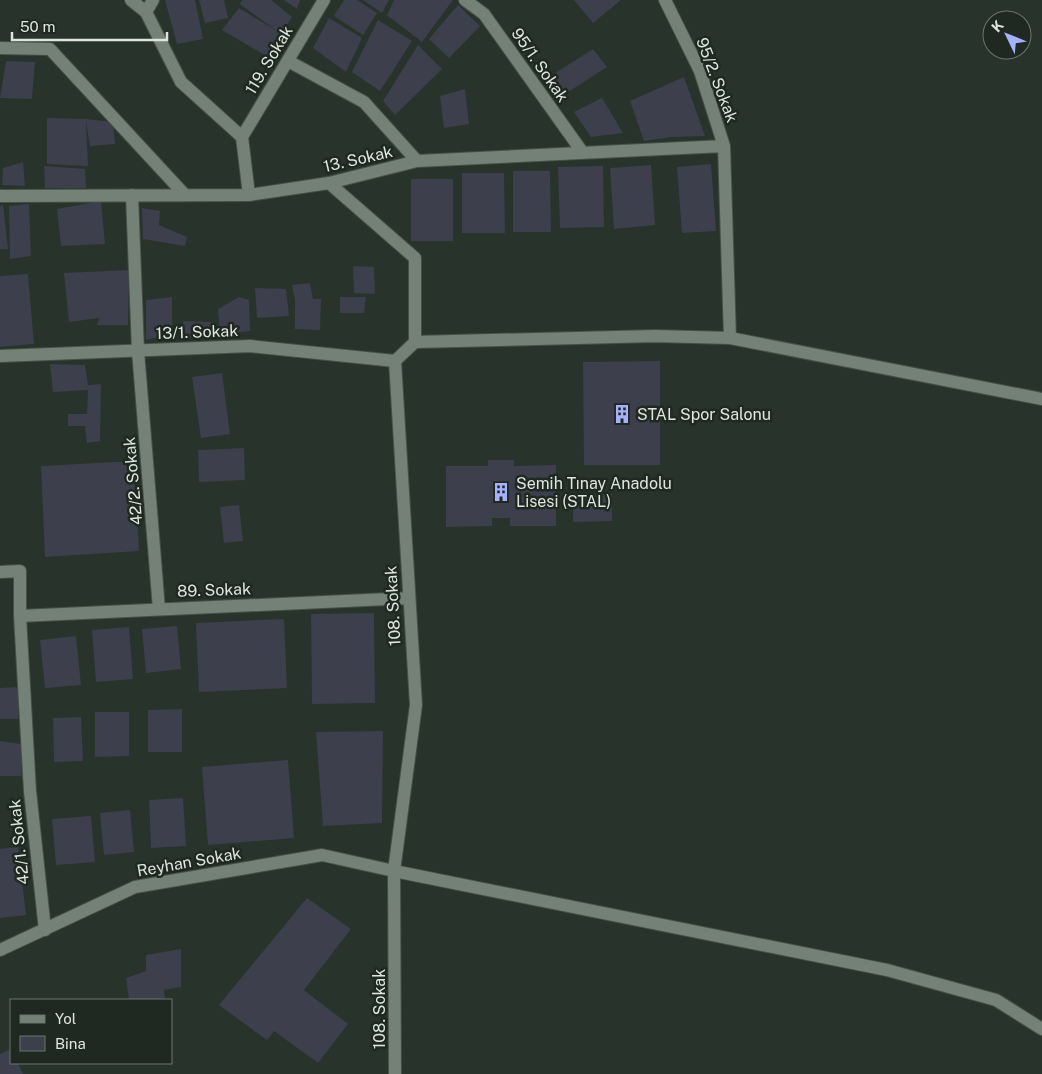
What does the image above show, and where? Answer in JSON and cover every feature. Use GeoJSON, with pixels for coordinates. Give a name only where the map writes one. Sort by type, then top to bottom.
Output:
{"type":"FeatureCollection","features":[{"type":"Feature","properties":{"kind":"street"},"geometry":{"type":"LineString","coordinates":[[131,0],[146,12],[181,82],[242,137],[249,195]]}},
{"type":"Feature","properties":{"kind":"street"},"geometry":{"type":"LineString","coordinates":[[146,12],[153,0]]}},
{"type":"Feature","properties":{"kind":"street","name":"119. Sokak"},"geometry":{"type":"LineString","coordinates":[[242,137],[324,0]]}},
{"type":"Feature","properties":{"kind":"street","name":"95/1. Sokak"},"geometry":{"type":"LineString","coordinates":[[465,0],[484,14],[583,154]]}},
{"type":"Feature","properties":{"kind":"street","name":"95/2. Sokak"},"geometry":{"type":"LineString","coordinates":[[665,0],[700,71],[724,146],[730,338]]}},
{"type":"Feature","properties":{"kind":"street"},"geometry":{"type":"LineString","coordinates":[[0,48],[50,50],[185,195]]}},
{"type":"Feature","properties":{"kind":"street"},"geometry":{"type":"LineString","coordinates":[[288,61],[364,102],[417,161]]}},
{"type":"Feature","properties":{"kind":"street","name":"13. Sokak"},"geometry":{"type":"LineString","coordinates":[[0,196],[249,195],[329,183],[417,161],[724,146]]}},
{"type":"Feature","properties":{"kind":"street"},"geometry":{"type":"LineString","coordinates":[[329,183],[415,258],[415,342]]}},
{"type":"Feature","properties":{"kind":"street","name":"42/2. Sokak"},"geometry":{"type":"LineString","coordinates":[[132,195],[138,350],[159,609]]}},
{"type":"Feature","properties":{"kind":"street"},"geometry":{"type":"LineString","coordinates":[[395,361],[415,342],[645,337],[730,338],[1042,399]]}},
{"type":"Feature","properties":{"kind":"street","name":"13/1. Sokak"},"geometry":{"type":"LineString","coordinates":[[0,356],[250,346],[395,361]]}},
{"type":"Feature","properties":{"kind":"street","name":"108. Sokak"},"geometry":{"type":"LineString","coordinates":[[395,361],[416,705],[394,871],[395,1074]]}},
{"type":"Feature","properties":{"kind":"street","name":"42/1. Sokak"},"geometry":{"type":"LineString","coordinates":[[0,572],[20,571],[20,616],[30,791],[45,930]]}},
{"type":"Feature","properties":{"kind":"street","name":"89. Sokak"},"geometry":{"type":"LineString","coordinates":[[20,616],[409,598]]}},
{"type":"Feature","properties":{"kind":"street","name":"Reyhan Sokak"},"geometry":{"type":"LineString","coordinates":[[0,950],[135,888],[322,855],[887,970],[996,1000],[1042,1029]]}},
{"type":"Feature","properties":{"kind":"building"},"geometry":{"type":"Polygon","coordinates":[[[165,0],[195,0],[203,39],[177,44],[165,0]]]}},
{"type":"Feature","properties":{"kind":"building"},"geometry":{"type":"Polygon","coordinates":[[[199,0],[224,0],[228,18],[205,23],[199,0]]]}},
{"type":"Feature","properties":{"kind":"building"},"geometry":{"type":"Polygon","coordinates":[[[242,0],[271,0],[292,17],[268,57],[222,30],[239,8],[277,31],[240,4],[242,0]]]}},
{"type":"Feature","properties":{"kind":"building"},"geometry":{"type":"Polygon","coordinates":[[[284,0],[300,0],[297,9],[284,0]]]}},
{"type":"Feature","properties":{"kind":"building"},"geometry":{"type":"Polygon","coordinates":[[[344,0],[357,0],[377,13],[363,35],[334,16],[344,0]]]}},
{"type":"Feature","properties":{"kind":"building"},"geometry":{"type":"Polygon","coordinates":[[[363,0],[389,0],[382,13],[363,0]]]}},
{"type":"Feature","properties":{"kind":"building"},"geometry":{"type":"Polygon","coordinates":[[[394,0],[453,0],[422,42],[387,15],[394,0]]]}},
{"type":"Feature","properties":{"kind":"building"},"geometry":{"type":"Polygon","coordinates":[[[574,0],[621,0],[593,23],[574,0]]]}},
{"type":"Feature","properties":{"kind":"building"},"geometry":{"type":"Polygon","coordinates":[[[458,5],[480,26],[449,58],[429,39],[458,5]]]}},
{"type":"Feature","properties":{"kind":"building"},"geometry":{"type":"Polygon","coordinates":[[[329,18],[362,38],[346,72],[313,48],[329,18]]]}},
{"type":"Feature","properties":{"kind":"building"},"geometry":{"type":"Polygon","coordinates":[[[378,20],[412,41],[380,91],[352,72],[378,20]]]}},
{"type":"Feature","properties":{"kind":"building"},"geometry":{"type":"Polygon","coordinates":[[[418,45],[442,69],[395,115],[383,101],[418,45]]]}},
{"type":"Feature","properties":{"kind":"building"},"geometry":{"type":"Polygon","coordinates":[[[593,49],[607,67],[562,96],[549,77],[593,49]]]}},
{"type":"Feature","properties":{"kind":"building"},"geometry":{"type":"Polygon","coordinates":[[[6,61],[35,62],[32,99],[0,98],[6,61]]]}},
{"type":"Feature","properties":{"kind":"building"},"geometry":{"type":"Polygon","coordinates":[[[684,77],[705,136],[672,137],[644,141],[630,101],[684,77]]]}},
{"type":"Feature","properties":{"kind":"building"},"geometry":{"type":"Polygon","coordinates":[[[465,89],[469,124],[444,128],[440,96],[465,89]]]}},
{"type":"Feature","properties":{"kind":"building"},"geometry":{"type":"Polygon","coordinates":[[[602,98],[623,133],[591,137],[574,112],[602,98]]]}},
{"type":"Feature","properties":{"kind":"building"},"geometry":{"type":"Polygon","coordinates":[[[47,118],[113,122],[115,144],[90,146],[86,121],[88,166],[47,164],[47,118]]]}},
{"type":"Feature","properties":{"kind":"building"},"geometry":{"type":"Polygon","coordinates":[[[23,162],[25,186],[2,185],[3,168],[23,162]]]}},
{"type":"Feature","properties":{"kind":"building"},"geometry":{"type":"Polygon","coordinates":[[[711,164],[716,231],[682,233],[677,167],[711,164]]]}},
{"type":"Feature","properties":{"kind":"building"},"geometry":{"type":"Polygon","coordinates":[[[651,165],[655,225],[614,229],[610,168],[651,165]]]}},
{"type":"Feature","properties":{"kind":"building"},"geometry":{"type":"Polygon","coordinates":[[[44,166],[85,169],[86,188],[45,188],[44,166]]]}},
{"type":"Feature","properties":{"kind":"building"},"geometry":{"type":"Polygon","coordinates":[[[603,166],[604,227],[560,228],[558,167],[603,166]]]}},
{"type":"Feature","properties":{"kind":"building"},"geometry":{"type":"Polygon","coordinates":[[[513,171],[550,171],[551,232],[513,232],[513,171]]]}},
{"type":"Feature","properties":{"kind":"building"},"geometry":{"type":"Polygon","coordinates":[[[462,173],[504,173],[505,233],[462,233],[462,173]]]}},
{"type":"Feature","properties":{"kind":"building"},"geometry":{"type":"Polygon","coordinates":[[[411,179],[453,179],[453,241],[411,241],[411,179]]]}},
{"type":"Feature","properties":{"kind":"building"},"geometry":{"type":"Polygon","coordinates":[[[101,201],[105,244],[61,246],[57,209],[101,201]]]}},
{"type":"Feature","properties":{"kind":"building"},"geometry":{"type":"Polygon","coordinates":[[[29,204],[31,256],[10,259],[9,206],[29,204]]]}},
{"type":"Feature","properties":{"kind":"building"},"geometry":{"type":"Polygon","coordinates":[[[3,205],[8,249],[0,249],[0,206],[3,205]]]}},
{"type":"Feature","properties":{"kind":"building"},"geometry":{"type":"Polygon","coordinates":[[[142,208],[160,211],[159,225],[187,237],[185,246],[143,239],[142,208]]]}},
{"type":"Feature","properties":{"kind":"building"},"geometry":{"type":"Polygon","coordinates":[[[353,266],[374,267],[375,294],[354,293],[353,266]]]}},
{"type":"Feature","properties":{"kind":"building"},"geometry":{"type":"Polygon","coordinates":[[[129,270],[128,325],[97,325],[99,318],[69,322],[64,273],[129,270]]]}},
{"type":"Feature","properties":{"kind":"building"},"geometry":{"type":"Polygon","coordinates":[[[28,274],[34,344],[0,347],[0,276],[28,274]]]}},
{"type":"Feature","properties":{"kind":"building"},"geometry":{"type":"Polygon","coordinates":[[[310,283],[313,299],[321,299],[320,330],[295,329],[295,300],[292,285],[310,283]]]}},
{"type":"Feature","properties":{"kind":"building"},"geometry":{"type":"Polygon","coordinates":[[[255,288],[286,289],[289,316],[257,318],[255,288]]]}},
{"type":"Feature","properties":{"kind":"building"},"geometry":{"type":"Polygon","coordinates":[[[172,297],[172,334],[146,340],[146,300],[172,297]]]}},
{"type":"Feature","properties":{"kind":"building"},"geometry":{"type":"Polygon","coordinates":[[[239,297],[249,300],[250,331],[220,334],[218,309],[239,297]]]}},
{"type":"Feature","properties":{"kind":"building"},"geometry":{"type":"Polygon","coordinates":[[[340,297],[366,297],[364,313],[340,313],[340,297]]]}},
{"type":"Feature","properties":{"kind":"building"},"geometry":{"type":"Polygon","coordinates":[[[183,321],[213,322],[215,335],[184,339],[183,321]]]}},
{"type":"Feature","properties":{"kind":"building","name":"STAL Spor Salonu"},"geometry":{"type":"Polygon","coordinates":[[[660,361],[660,465],[584,465],[583,362],[660,361]]]}},
{"type":"Feature","properties":{"kind":"building"},"geometry":{"type":"Polygon","coordinates":[[[50,364],[85,365],[88,385],[101,384],[100,441],[87,443],[85,426],[68,426],[68,414],[87,414],[88,390],[53,392],[50,364]]]}},
{"type":"Feature","properties":{"kind":"building"},"geometry":{"type":"Polygon","coordinates":[[[222,373],[230,434],[201,438],[192,377],[222,373]]]}},
{"type":"Feature","properties":{"kind":"building"},"geometry":{"type":"Polygon","coordinates":[[[244,448],[245,480],[199,482],[198,450],[244,448]]]}},
{"type":"Feature","properties":{"kind":"building","name":"Semih Tınay Anadolu Lisesi (STAL)"},"geometry":{"type":"Polygon","coordinates":[[[488,460],[514,460],[514,466],[556,465],[556,526],[510,526],[510,518],[492,518],[492,526],[446,527],[446,466],[488,466],[488,460]]]}},
{"type":"Feature","properties":{"kind":"building"},"geometry":{"type":"Polygon","coordinates":[[[134,461],[139,551],[45,557],[41,466],[134,461]]]}},
{"type":"Feature","properties":{"kind":"building"},"geometry":{"type":"Polygon","coordinates":[[[612,494],[612,521],[573,522],[573,495],[612,494]]]}},
{"type":"Feature","properties":{"kind":"building"},"geometry":{"type":"Polygon","coordinates":[[[239,505],[243,541],[224,543],[220,507],[239,505]]]}},
{"type":"Feature","properties":{"kind":"building"},"geometry":{"type":"Polygon","coordinates":[[[374,613],[375,703],[312,704],[311,614],[374,613]]]}},
{"type":"Feature","properties":{"kind":"building"},"geometry":{"type":"Polygon","coordinates":[[[284,619],[287,688],[199,692],[196,623],[284,619]]]}},
{"type":"Feature","properties":{"kind":"building"},"geometry":{"type":"Polygon","coordinates":[[[177,626],[181,669],[146,673],[142,629],[177,626]]]}},
{"type":"Feature","properties":{"kind":"building"},"geometry":{"type":"Polygon","coordinates":[[[129,627],[133,679],[96,682],[92,630],[129,627]]]}},
{"type":"Feature","properties":{"kind":"building"},"geometry":{"type":"Polygon","coordinates":[[[76,636],[81,685],[45,688],[40,640],[76,636]]]}},
{"type":"Feature","properties":{"kind":"building"},"geometry":{"type":"Polygon","coordinates":[[[20,687],[18,719],[0,719],[0,688],[20,687]]]}},
{"type":"Feature","properties":{"kind":"building"},"geometry":{"type":"Polygon","coordinates":[[[182,709],[182,752],[148,752],[148,710],[182,709]]]}},
{"type":"Feature","properties":{"kind":"building"},"geometry":{"type":"Polygon","coordinates":[[[95,712],[129,712],[129,756],[95,757],[95,712]]]}},
{"type":"Feature","properties":{"kind":"building"},"geometry":{"type":"Polygon","coordinates":[[[81,717],[83,761],[54,762],[53,718],[81,717]]]}},
{"type":"Feature","properties":{"kind":"building"},"geometry":{"type":"Polygon","coordinates":[[[383,731],[382,823],[323,826],[316,732],[383,731]]]}},
{"type":"Feature","properties":{"kind":"building"},"geometry":{"type":"Polygon","coordinates":[[[0,741],[21,744],[22,776],[0,776],[0,741]]]}},
{"type":"Feature","properties":{"kind":"building"},"geometry":{"type":"Polygon","coordinates":[[[288,760],[294,838],[208,845],[202,767],[288,760]]]}},
{"type":"Feature","properties":{"kind":"building"},"geometry":{"type":"Polygon","coordinates":[[[183,798],[186,846],[151,848],[149,800],[183,798]]]}},
{"type":"Feature","properties":{"kind":"building"},"geometry":{"type":"Polygon","coordinates":[[[130,810],[134,852],[104,855],[100,813],[130,810]]]}},
{"type":"Feature","properties":{"kind":"building"},"geometry":{"type":"Polygon","coordinates":[[[91,816],[95,862],[56,865],[52,819],[91,816]]]}},
{"type":"Feature","properties":{"kind":"building"},"geometry":{"type":"Polygon","coordinates":[[[18,847],[26,915],[0,918],[0,849],[18,847]]]}},
{"type":"Feature","properties":{"kind":"building"},"geometry":{"type":"Polygon","coordinates":[[[307,898],[351,929],[304,990],[348,1024],[318,1063],[274,1031],[267,1040],[219,1005],[307,898]]]}},
{"type":"Feature","properties":{"kind":"building"},"geometry":{"type":"Polygon","coordinates":[[[181,949],[181,987],[164,990],[165,999],[129,999],[126,978],[146,971],[146,955],[181,949]]]}},
{"type":"Feature","properties":{"kind":"building"},"geometry":{"type":"Polygon","coordinates":[[[10,1049],[10,1064],[18,1064],[23,1074],[0,1074],[0,1054],[10,1049]]]}},
{"type":"Feature","properties":{"kind":"place","name":"STAL Spor Salonu"},"geometry":{"type":"Point","coordinates":[622,414]}},
{"type":"Feature","properties":{"kind":"place","name":"Semih Tınay Anadolu Lisesi (STAL)"},"geometry":{"type":"Point","coordinates":[501,492]}}]}
